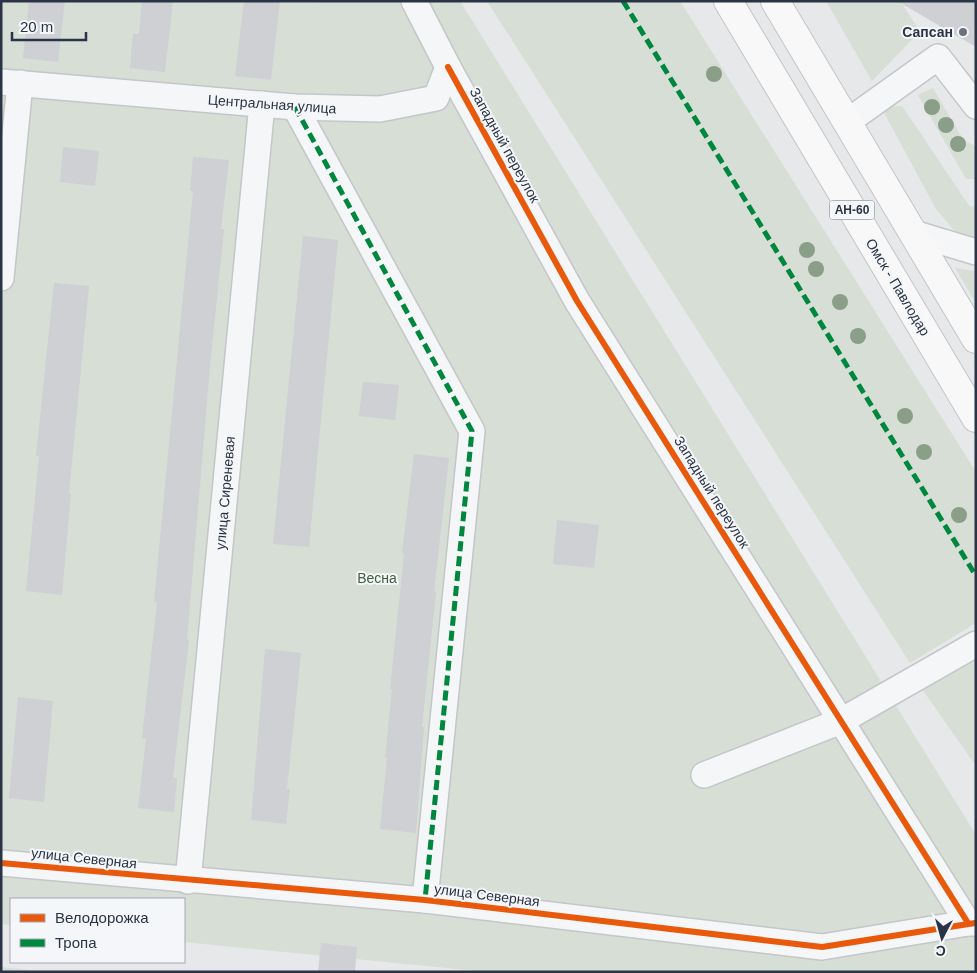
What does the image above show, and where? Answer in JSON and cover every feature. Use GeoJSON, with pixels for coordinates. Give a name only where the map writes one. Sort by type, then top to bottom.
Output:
{"type":"FeatureCollection","features":[{"type":"Feature","properties":{"kind":"main road","name":"Омск - Павлодар"},"geometry":{"type":"LineString","coordinates":[[728,1],[976,418]]}},
{"type":"Feature","properties":{"kind":"main road","name":"АН-60"},"geometry":{"type":"LineString","coordinates":[[775,1],[976,339]]}},
{"type":"Feature","properties":{"kind":"street"},"geometry":{"type":"LineString","coordinates":[[414,1],[448,66]]}},
{"type":"Feature","properties":{"kind":"street"},"geometry":{"type":"LineString","coordinates":[[847,122],[938,57],[976,106]]}},
{"type":"Feature","properties":{"kind":"street","name":"Центральная улица"},"geometry":{"type":"LineString","coordinates":[[10,83],[295,108],[380,109],[436,98],[448,66]]}},
{"type":"Feature","properties":{"kind":"street","name":"Западный переулок"},"geometry":{"type":"LineString","coordinates":[[448,66],[577,301],[841,721],[972,923]]}},
{"type":"Feature","properties":{"kind":"street"},"geometry":{"type":"LineString","coordinates":[[1,278],[10,83]]}},
{"type":"Feature","properties":{"kind":"street","name":"улица Сиреневая"},"geometry":{"type":"LineString","coordinates":[[188,881],[262,104]]}},
{"type":"Feature","properties":{"kind":"street"},"geometry":{"type":"LineString","coordinates":[[295,108],[472,431],[425,900]]}},
{"type":"Feature","properties":{"kind":"street"},"geometry":{"type":"LineString","coordinates":[[913,234],[976,252]]}},
{"type":"Feature","properties":{"kind":"street"},"geometry":{"type":"LineString","coordinates":[[704,775],[841,721],[976,644]]}},
{"type":"Feature","properties":{"kind":"street","name":"улица Северная"},"geometry":{"type":"LineString","coordinates":[[1,863],[188,881],[425,900],[822,946],[972,923]]}},
{"type":"Feature","properties":{"kind":"green space","name":"Весна"},"geometry":{"type":"Polygon","coordinates":[[[1,1],[320,3],[322,1],[460,1],[976,835],[976,972],[487,972],[185,942],[185,898],[10,898],[10,925],[1,924],[1,1]]]}},
{"type":"Feature","properties":{"kind":"green space"},"geometry":{"type":"Polygon","coordinates":[[[487,1],[680,1],[976,472],[976,623],[910,663],[487,1]]]}},
{"type":"Feature","properties":{"kind":"green space"},"geometry":{"type":"Polygon","coordinates":[[[826,1],[900,1],[920,31],[872,81],[826,1]]]}},
{"type":"Feature","properties":{"kind":"green space"},"geometry":{"type":"Polygon","coordinates":[[[933,88],[964,141],[976,146],[976,179],[966,179],[918,95],[933,88]]]}},
{"type":"Feature","properties":{"kind":"green space"},"geometry":{"type":"Polygon","coordinates":[[[902,106],[970,207],[976,205],[976,241],[961,238],[936,209],[881,107],[902,106]]]}},
{"type":"Feature","properties":{"kind":"green space"},"geometry":{"type":"Polygon","coordinates":[[[955,268],[976,271],[976,303],[955,268]]]}},
{"type":"Feature","properties":{"kind":"green space"},"geometry":{"type":"Polygon","coordinates":[[[976,644],[976,766],[915,679],[976,644]]]}},
{"type":"Feature","properties":{"kind":"green space"},"geometry":{"type":"Polygon","coordinates":[[[1,967],[45,972],[1,972],[1,967]]]}},
{"type":"Feature","properties":{"kind":"building"},"geometry":{"type":"Polygon","coordinates":[[[29,1],[65,1],[58,62],[23,58],[29,1]]]}},
{"type":"Feature","properties":{"kind":"building"},"geometry":{"type":"Polygon","coordinates":[[[142,1],[173,1],[165,72],[130,68],[133,34],[139,34],[142,1]]]}},
{"type":"Feature","properties":{"kind":"building"},"geometry":{"type":"Polygon","coordinates":[[[244,1],[280,1],[271,80],[235,76],[244,1]]]}},
{"type":"Feature","properties":{"kind":"building","name":"Сапсан"},"geometry":{"type":"Polygon","coordinates":[[[897,1],[976,1],[976,47],[897,1]]]}},
{"type":"Feature","properties":{"kind":"building"},"geometry":{"type":"Polygon","coordinates":[[[63,147],[99,151],[95,186],[60,182],[63,147]]]}},
{"type":"Feature","properties":{"kind":"building"},"geometry":{"type":"Polygon","coordinates":[[[193,157],[229,160],[221,229],[224,229],[210,366],[187,640],[189,640],[173,777],[177,778],[174,812],[138,808],[146,739],[142,738],[157,602],[154,602],[193,191],[190,191],[193,157]]]}},
{"type":"Feature","properties":{"kind":"building"},"geometry":{"type":"Polygon","coordinates":[[[303,236],[338,240],[309,547],[273,544],[303,236]]]}},
{"type":"Feature","properties":{"kind":"building"},"geometry":{"type":"Polygon","coordinates":[[[54,283],[89,286],[69,493],[71,493],[62,595],[26,591],[39,456],[36,456],[54,283]]]}},
{"type":"Feature","properties":{"kind":"building"},"geometry":{"type":"Polygon","coordinates":[[[363,382],[399,385],[395,420],[359,416],[363,382]]]}},
{"type":"Feature","properties":{"kind":"building"},"geometry":{"type":"Polygon","coordinates":[[[414,454],[449,458],[434,592],[436,592],[422,727],[424,727],[416,833],[380,829],[392,689],[390,689],[404,554],[402,553],[414,454]]]}},
{"type":"Feature","properties":{"kind":"building"},"geometry":{"type":"Polygon","coordinates":[[[557,520],[599,525],[594,568],[553,564],[557,520]]]}},
{"type":"Feature","properties":{"kind":"building"},"geometry":{"type":"Polygon","coordinates":[[[265,649],[301,653],[287,789],[290,789],[286,824],[251,820],[265,649]]]}},
{"type":"Feature","properties":{"kind":"building"},"geometry":{"type":"Polygon","coordinates":[[[18,697],[53,701],[44,802],[9,798],[18,697]]]}},
{"type":"Feature","properties":{"kind":"building"},"geometry":{"type":"Polygon","coordinates":[[[321,943],[357,947],[355,972],[318,972],[321,943]]]}},
{"type":"Feature","properties":{"kind":"marked path"},"geometry":{"type":"LineString","coordinates":[[623,1],[976,576]]}},
{"type":"Feature","properties":{"kind":"marked path"},"geometry":{"type":"LineString","coordinates":[[295,107],[472,431],[425,900]]}},
{"type":"Feature","properties":{"kind":"cycle path"},"geometry":{"type":"LineString","coordinates":[[448,67],[577,301],[968,923]]}},
{"type":"Feature","properties":{"kind":"cycle path"},"geometry":{"type":"LineString","coordinates":[[1,863],[425,900],[822,947],[975,923]]}},
{"type":"Feature","properties":{"kind":"place","name":"Сапсан"},"geometry":{"type":"Point","coordinates":[963,32]}}]}
